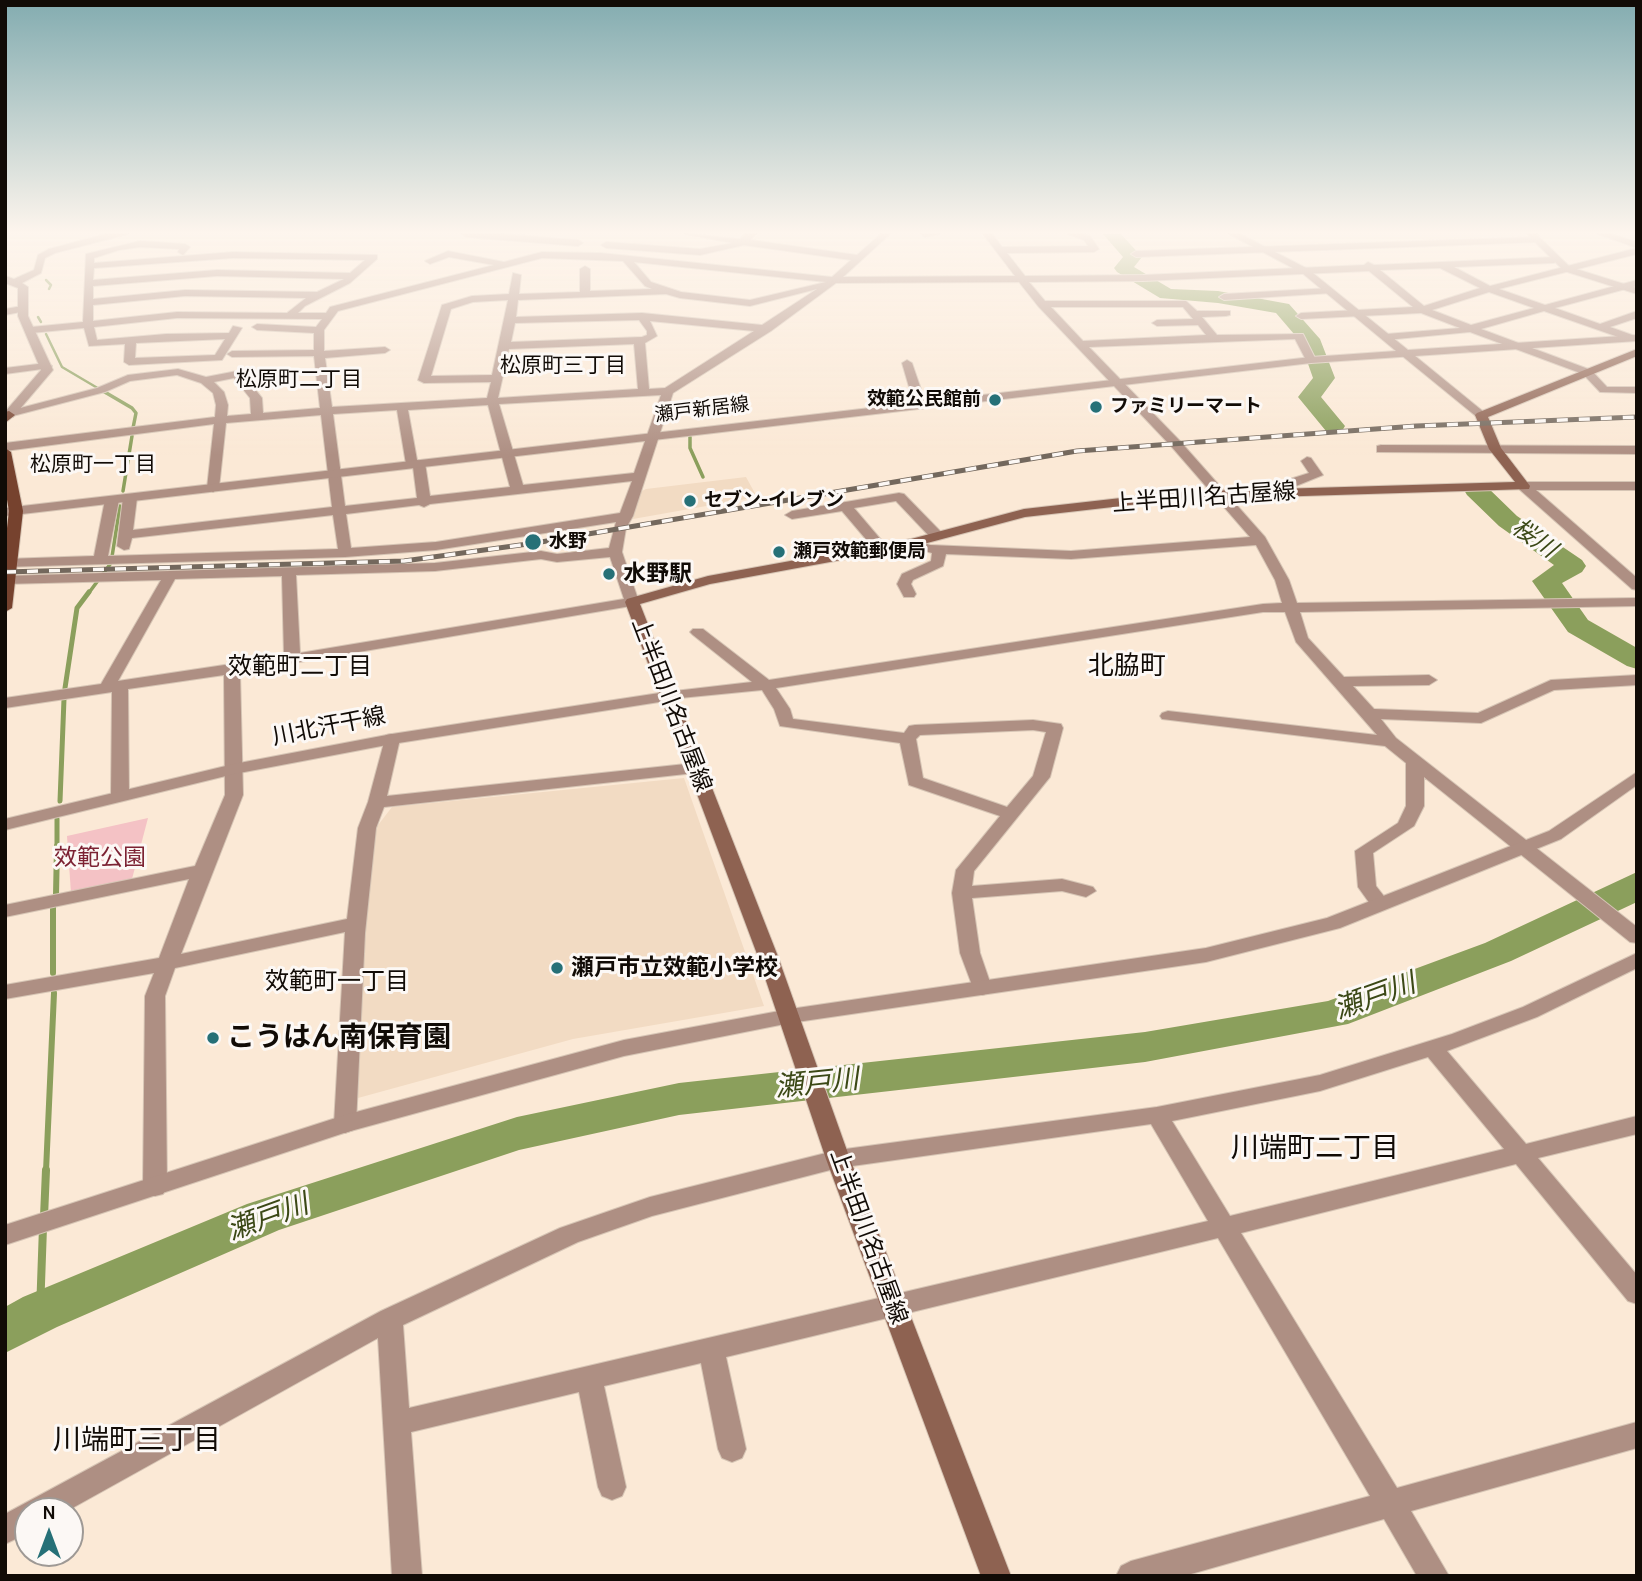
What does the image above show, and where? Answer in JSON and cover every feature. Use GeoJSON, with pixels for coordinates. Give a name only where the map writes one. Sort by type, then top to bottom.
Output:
{"type":"FeatureCollection","features":[{"type":"Feature","properties":{"kind":"main road"},"geometry":{"type":"LineString","coordinates":[[1524,486],[1495,449],[1481,415],[1637,352]]}},
{"type":"Feature","properties":{"kind":"main road"},"geometry":{"type":"LineString","coordinates":[[5,450],[10,512],[5,608]]}},
{"type":"Feature","properties":{"kind":"main road","name":"上半田川名古屋線"},"geometry":{"type":"LineString","coordinates":[[938,543],[1024,513],[1174,496],[1524,486]]}},
{"type":"Feature","properties":{"kind":"main road","name":"上半田川名古屋線"},"geometry":{"type":"LineString","coordinates":[[912,543],[730,576],[632,602],[790,1016],[838,1159],[996,1576]]}},
{"type":"Feature","properties":{"kind":"street"},"geometry":{"type":"LineString","coordinates":[[89,308],[88,323],[93,344],[232,335]]}},
{"type":"Feature","properties":{"kind":"street"},"geometry":{"type":"LineString","coordinates":[[290,315],[300,308]]}},
{"type":"Feature","properties":{"kind":"street"},"geometry":{"type":"LineString","coordinates":[[339,308],[334,309],[319,330],[319,354],[329,411],[345,553]]}},
{"type":"Feature","properties":{"kind":"street"},"geometry":{"type":"LineString","coordinates":[[446,308],[424,380],[496,377]]}},
{"type":"Feature","properties":{"kind":"street"},"geometry":{"type":"LineString","coordinates":[[513,308],[492,400],[518,491]]}},
{"type":"Feature","properties":{"kind":"street"},"geometry":{"type":"LineString","coordinates":[[5,450],[219,420],[492,400],[668,391],[767,329],[795,308]]}},
{"type":"Feature","properties":{"kind":"street"},"geometry":{"type":"LineString","coordinates":[[1046,308],[1222,494],[1260,540],[1282,580],[1301,639],[1370,714],[1391,742],[1637,937]]}},
{"type":"Feature","properties":{"kind":"street"},"geometry":{"type":"LineString","coordinates":[[1189,308],[1214,338]]}},
{"type":"Feature","properties":{"kind":"street"},"geometry":{"type":"LineString","coordinates":[[1350,308],[1481,415]]}},
{"type":"Feature","properties":{"kind":"street"},"geometry":{"type":"LineString","coordinates":[[1419,308],[1587,372],[1604,390],[1637,390]]}},
{"type":"Feature","properties":{"kind":"street"},"geometry":{"type":"LineString","coordinates":[[1301,316],[1429,308]]}},
{"type":"Feature","properties":{"kind":"street"},"geometry":{"type":"LineString","coordinates":[[1386,337],[1446,334],[1542,308],[1634,338]]}},
{"type":"Feature","properties":{"kind":"street"},"geometry":{"type":"LineString","coordinates":[[5,312],[22,309],[47,370],[6,419]]}},
{"type":"Feature","properties":{"kind":"street"},"geometry":{"type":"LineString","coordinates":[[1157,323],[1226,313]]}},
{"type":"Feature","properties":{"kind":"street"},"geometry":{"type":"LineString","coordinates":[[131,340],[129,362],[218,358],[232,335],[252,314]]}},
{"type":"Feature","properties":{"kind":"street"},"geometry":{"type":"LineString","coordinates":[[1600,327],[1637,314]]}},
{"type":"Feature","properties":{"kind":"street"},"geometry":{"type":"LineString","coordinates":[[31,330],[177,315],[329,316]]}},
{"type":"Feature","properties":{"kind":"street"},"geometry":{"type":"LineString","coordinates":[[511,320],[642,316],[767,329]]}},
{"type":"Feature","properties":{"kind":"street"},"geometry":{"type":"LineString","coordinates":[[505,346],[639,340],[652,336],[642,316]]}},
{"type":"Feature","properties":{"kind":"street"},"geometry":{"type":"LineString","coordinates":[[257,327],[319,330]]}},
{"type":"Feature","properties":{"kind":"street"},"geometry":{"type":"LineString","coordinates":[[1080,344],[1299,336],[1311,360]]}},
{"type":"Feature","properties":{"kind":"street","name":"瀬戸新居線"},"geometry":{"type":"LineString","coordinates":[[10,512],[334,472],[1311,360],[1634,338]]}},
{"type":"Feature","properties":{"kind":"street"},"geometry":{"type":"LineString","coordinates":[[639,340],[644,391]]}},
{"type":"Feature","properties":{"kind":"street"},"geometry":{"type":"LineString","coordinates":[[232,354],[319,354],[384,349]]}},
{"type":"Feature","properties":{"kind":"street"},"geometry":{"type":"LineString","coordinates":[[907,363],[920,404]]}},
{"type":"Feature","properties":{"kind":"street"},"geometry":{"type":"LineString","coordinates":[[5,371],[46,366]]}},
{"type":"Feature","properties":{"kind":"street"},"geometry":{"type":"LineString","coordinates":[[6,419],[97,391],[128,378],[178,372],[205,381],[218,392],[222,405],[212,488]]}},
{"type":"Feature","properties":{"kind":"street"},"geometry":{"type":"LineString","coordinates":[[205,381],[237,374],[256,398],[257,417]]}},
{"type":"Feature","properties":{"kind":"street"},"geometry":{"type":"LineString","coordinates":[[5,703],[232,669],[632,602],[615,552],[620,524],[626,516],[651,435],[668,391]]}},
{"type":"Feature","properties":{"kind":"street"},"geometry":{"type":"LineString","coordinates":[[402,406],[424,503]]}},
{"type":"Feature","properties":{"kind":"street"},"geometry":{"type":"LineString","coordinates":[[1381,449],[1637,450]]}},
{"type":"Feature","properties":{"kind":"street"},"geometry":{"type":"LineString","coordinates":[[1292,492],[1289,484],[1317,475],[1307,461]]}},
{"type":"Feature","properties":{"kind":"street"},"geometry":{"type":"LineString","coordinates":[[125,536],[340,513],[638,476]]}},
{"type":"Feature","properties":{"kind":"street"},"geometry":{"type":"LineString","coordinates":[[1524,486],[1633,489]]}},
{"type":"Feature","properties":{"kind":"street"},"geometry":{"type":"LineString","coordinates":[[1524,486],[1637,586]]}},
{"type":"Feature","properties":{"kind":"street"},"geometry":{"type":"LineString","coordinates":[[792,515],[899,497],[938,543],[938,563],[907,577],[904,584],[909,594]]}},
{"type":"Feature","properties":{"kind":"street"},"geometry":{"type":"LineString","coordinates":[[122,560],[130,498]]}},
{"type":"Feature","properties":{"kind":"street"},"geometry":{"type":"LineString","coordinates":[[103,560],[112,500]]}},
{"type":"Feature","properties":{"kind":"street"},"geometry":{"type":"LineString","coordinates":[[845,506],[881,548]]}},
{"type":"Feature","properties":{"kind":"street"},"geometry":{"type":"LineString","coordinates":[[7,563],[345,553],[436,546],[626,516]]}},
{"type":"Feature","properties":{"kind":"street"},"geometry":{"type":"LineString","coordinates":[[912,543],[1071,555],[1260,540]]}},
{"type":"Feature","properties":{"kind":"street"},"geometry":{"type":"LineString","coordinates":[[7,580],[435,567],[541,555],[557,558],[615,552]]}},
{"type":"Feature","properties":{"kind":"street"},"geometry":{"type":"LineString","coordinates":[[289,573],[292,658]]}},
{"type":"Feature","properties":{"kind":"street"},"geometry":{"type":"LineString","coordinates":[[120,796],[114,687],[170,576]]}},
{"type":"Feature","properties":{"kind":"street","name":"川北汗干線"},"geometry":{"type":"LineString","coordinates":[[5,825],[234,769],[393,739],[667,696],[766,685],[1289,606],[1637,602]]}},
{"type":"Feature","properties":{"kind":"street"},"geometry":{"type":"LineString","coordinates":[[698,632],[766,685],[782,709],[786,723],[908,739]]}},
{"type":"Feature","properties":{"kind":"street"},"geometry":{"type":"LineString","coordinates":[[155,1187],[155,996],[202,870],[234,795],[232,669]]}},
{"type":"Feature","properties":{"kind":"street"},"geometry":{"type":"LineString","coordinates":[[1339,682],[1429,680]]}},
{"type":"Feature","properties":{"kind":"street"},"geometry":{"type":"LineString","coordinates":[[1370,714],[1481,718],[1551,685],[1637,680]]}},
{"type":"Feature","properties":{"kind":"street"},"geometry":{"type":"LineString","coordinates":[[1168,716],[1391,742]]}},
{"type":"Feature","properties":{"kind":"street"},"geometry":{"type":"LineString","coordinates":[[982,988],[970,953],[961,893],[965,870],[1012,814],[1041,777],[1055,728],[1033,725],[915,730],[908,739],[915,781],[1012,814]]}},
{"type":"Feature","properties":{"kind":"street"},"geometry":{"type":"LineString","coordinates":[[345,1124],[357,923],[367,828],[377,802],[393,739]]}},
{"type":"Feature","properties":{"kind":"street"},"geometry":{"type":"LineString","coordinates":[[1380,904],[1367,887],[1364,851],[1405,826],[1415,806],[1415,760]]}},
{"type":"Feature","properties":{"kind":"street"},"geometry":{"type":"LineString","coordinates":[[377,802],[695,768]]}},
{"type":"Feature","properties":{"kind":"street"},"geometry":{"type":"LineString","coordinates":[[16,1231],[345,1124],[555,1065],[790,1016],[1206,955],[1333,923],[1555,835],[1637,776]]}},
{"type":"Feature","properties":{"kind":"street"},"geometry":{"type":"LineString","coordinates":[[5,911],[202,870]]}},
{"type":"Feature","properties":{"kind":"street"},"geometry":{"type":"LineString","coordinates":[[961,893],[1062,885],[1086,891]]}},
{"type":"Feature","properties":{"kind":"street"},"geometry":{"type":"LineString","coordinates":[[5,992],[169,963],[357,923]]}},
{"type":"Feature","properties":{"kind":"street"},"geometry":{"type":"LineString","coordinates":[[64,1497],[390,1318],[569,1235],[650,1207],[838,1159],[1157,1115],[1320,1083],[1530,1012],[1637,960]]}},
{"type":"Feature","properties":{"kind":"street"},"geometry":{"type":"LineString","coordinates":[[1432,1047],[1637,1293]]}},
{"type":"Feature","properties":{"kind":"street"},"geometry":{"type":"LineString","coordinates":[[1157,1115],[1434,1576]]}},
{"type":"Feature","properties":{"kind":"street"},"geometry":{"type":"LineString","coordinates":[[398,1423],[1225,1227],[1637,1125]]}},
{"type":"Feature","properties":{"kind":"street"},"geometry":{"type":"LineString","coordinates":[[390,1318],[407,1576]]}},
{"type":"Feature","properties":{"kind":"street"},"geometry":{"type":"LineString","coordinates":[[710,1348],[732,1449]]}},
{"type":"Feature","properties":{"kind":"street"},"geometry":{"type":"LineString","coordinates":[[589,1377],[612,1486]]}},
{"type":"Feature","properties":{"kind":"street"},"geometry":{"type":"LineString","coordinates":[[1131,1576],[1637,1434]]}},
{"type":"Feature","properties":{"kind":"shaded area"},"geometry":{"type":"Polygon","coordinates":[[[746,477],[757,497],[633,519],[640,492],[646,489],[746,477]]]}},
{"type":"Feature","properties":{"kind":"shaded area","name":"瀬戸市立效範小学校"},"geometry":{"type":"Polygon","coordinates":[[[684,778],[764,1006],[573,1039],[358,1098],[364,930],[375,829],[392,807],[684,778]]]}},
{"type":"Feature","properties":{"kind":"green space","name":"效範公園"},"geometry":{"type":"Polygon","coordinates":[[[148,818],[132,879],[71,893],[67,836],[148,818]]]}},
{"type":"Feature","properties":{"kind":"waterway","name":"桜川"},"geometry":{"type":"LineString","coordinates":[[1281,308],[1310,339],[1324,378],[1309,397],[1334,426]]}},
{"type":"Feature","properties":{"kind":"waterway"},"geometry":{"type":"LineString","coordinates":[[38,317],[41,322]]}},
{"type":"Feature","properties":{"kind":"waterway"},"geometry":{"type":"LineString","coordinates":[[46,334],[62,367],[106,393]]}},
{"type":"Feature","properties":{"kind":"waterway"},"geometry":{"type":"LineString","coordinates":[[103,391],[132,408],[136,413],[133,428]]}},
{"type":"Feature","properties":{"kind":"waterway"},"geometry":{"type":"LineString","coordinates":[[123,491],[132,436]]}},
{"type":"Feature","properties":{"kind":"waterway"},"geometry":{"type":"LineString","coordinates":[[690,437],[690,448],[703,477]]}},
{"type":"Feature","properties":{"kind":"waterway","name":"桜川"},"geometry":{"type":"LineString","coordinates":[[1476,490],[1508,521],[1573,566],[1546,581],[1578,626],[1637,660]]}},
{"type":"Feature","properties":{"kind":"waterway"},"geometry":{"type":"LineString","coordinates":[[712,494],[718,504]]}},
{"type":"Feature","properties":{"kind":"waterway"},"geometry":{"type":"LineString","coordinates":[[88,594],[111,563],[120,506]]}},
{"type":"Feature","properties":{"kind":"waterway"},"geometry":{"type":"LineString","coordinates":[[65,688],[77,608],[89,592]]}},
{"type":"Feature","properties":{"kind":"waterway"},"geometry":{"type":"LineString","coordinates":[[60,801],[64,699]]}},
{"type":"Feature","properties":{"kind":"waterway"},"geometry":{"type":"LineString","coordinates":[[57,819],[57,846]]}},
{"type":"Feature","properties":{"kind":"waterway"},"geometry":{"type":"LineString","coordinates":[[56,895],[57,846]]}},
{"type":"Feature","properties":{"kind":"waterway","name":"瀬戸川"},"geometry":{"type":"LineString","coordinates":[[5,1332],[40,1312],[263,1217],[517,1134],[679,1099],[1145,1047],[1334,1014],[1498,952],[1631,890],[1637,883]]}},
{"type":"Feature","properties":{"kind":"waterway"},"geometry":{"type":"LineString","coordinates":[[53,907],[53,973]]}},
{"type":"Feature","properties":{"kind":"waterway"},"geometry":{"type":"LineString","coordinates":[[46,1171],[54,993]]}},
{"type":"Feature","properties":{"kind":"waterway"},"geometry":{"type":"LineString","coordinates":[[44,1217],[46,1170]]}},
{"type":"Feature","properties":{"kind":"waterway"},"geometry":{"type":"LineString","coordinates":[[40,1312],[43,1227]]}},
{"type":"Feature","properties":{"kind":"railway"},"geometry":{"type":"LineString","coordinates":[[5,572],[404,561],[535,543],[1077,451],[1416,426],[1637,417]]}},
{"type":"Feature","properties":{"kind":"place","name":"效範公民館前"},"geometry":{"type":"Point","coordinates":[995,400]}},
{"type":"Feature","properties":{"kind":"place","name":"ファミリーマート"},"geometry":{"type":"Point","coordinates":[1096,407]}},
{"type":"Feature","properties":{"kind":"place","name":"セブン-イレブン"},"geometry":{"type":"Point","coordinates":[690,501]}},
{"type":"Feature","properties":{"kind":"place","name":"水野"},"geometry":{"type":"Point","coordinates":[533,542]}},
{"type":"Feature","properties":{"kind":"place","name":"瀬戸效範郵便局"},"geometry":{"type":"Point","coordinates":[779,552]}},
{"type":"Feature","properties":{"kind":"place","name":"水野駅"},"geometry":{"type":"Point","coordinates":[609,574]}},
{"type":"Feature","properties":{"kind":"place","name":"瀬戸市立效範小学校"},"geometry":{"type":"Point","coordinates":[557,968]}},
{"type":"Feature","properties":{"kind":"place","name":"こうはん南保育園"},"geometry":{"type":"Point","coordinates":[213,1038]}},
{"type":"Feature","properties":{"kind":"district","name":"松原町三丁目"},"geometry":{"type":"Point","coordinates":[563,366]}},
{"type":"Feature","properties":{"kind":"district","name":"松原町二丁目"},"geometry":{"type":"Point","coordinates":[299,380]}},
{"type":"Feature","properties":{"kind":"district","name":"松原町一丁目"},"geometry":{"type":"Point","coordinates":[93,465]}},
{"type":"Feature","properties":{"kind":"district","name":"效範町二丁目"},"geometry":{"type":"Point","coordinates":[300,667]}},
{"type":"Feature","properties":{"kind":"district","name":"北脇町"},"geometry":{"type":"Point","coordinates":[1127,667]}},
{"type":"Feature","properties":{"kind":"district","name":"效範町一丁目"},"geometry":{"type":"Point","coordinates":[337,982]}},
{"type":"Feature","properties":{"kind":"district","name":"川端町二丁目"},"geometry":{"type":"Point","coordinates":[1315,1149]}},
{"type":"Feature","properties":{"kind":"district","name":"川端町三丁目"},"geometry":{"type":"Point","coordinates":[137,1441]}}]}
